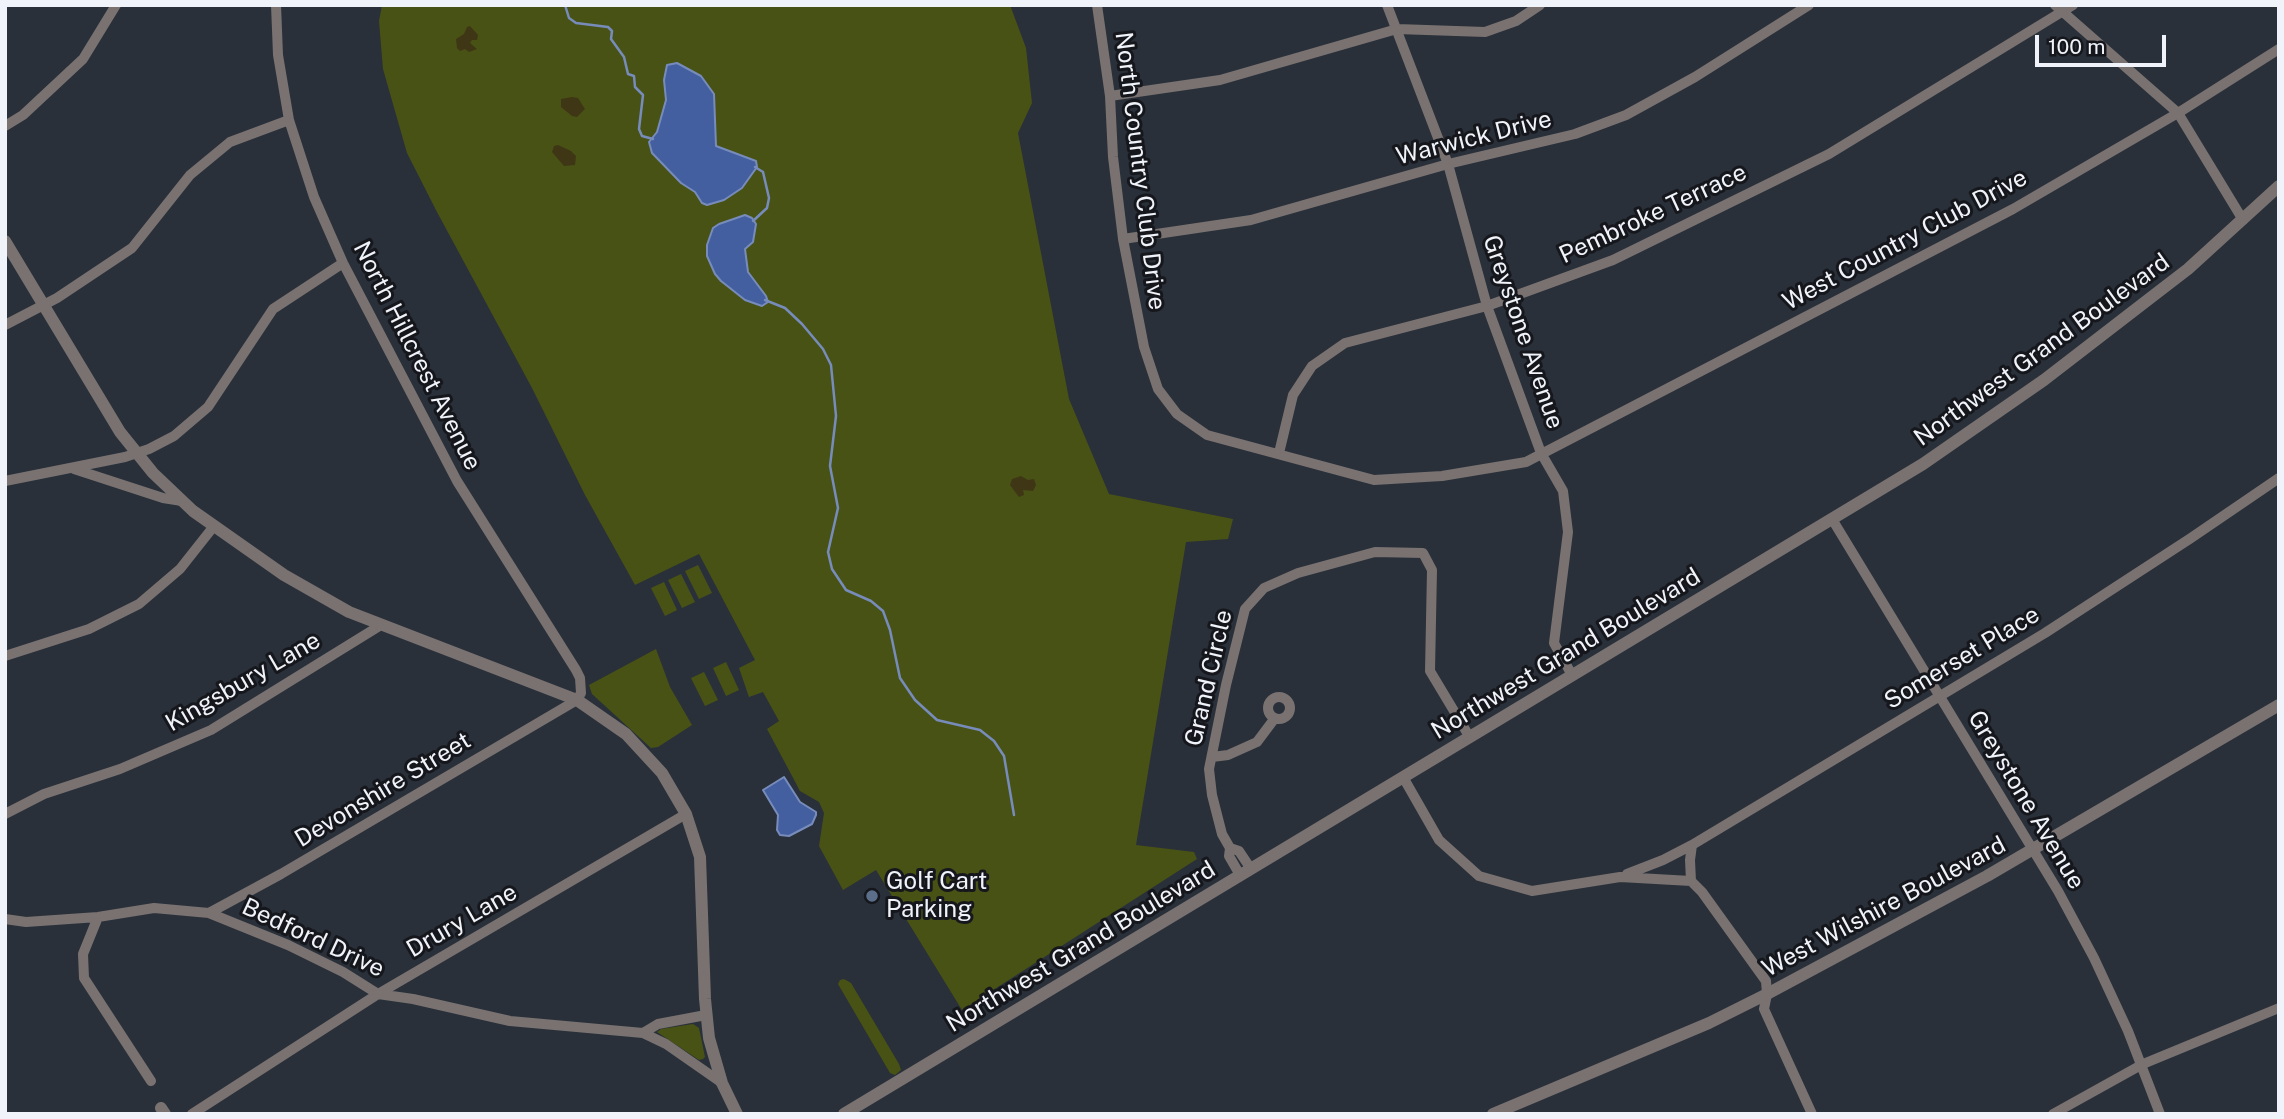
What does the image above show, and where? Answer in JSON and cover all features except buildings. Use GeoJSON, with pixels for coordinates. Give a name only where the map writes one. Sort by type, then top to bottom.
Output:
{"type":"FeatureCollection","features":[{"type":"Feature","properties":{"kind":"street"},"geometry":{"type":"LineString","coordinates":[[5,126],[23,115],[83,59],[116,5]]}},
{"type":"Feature","properties":{"kind":"street","name":"North Hillcrest Avenue"},"geometry":{"type":"LineString","coordinates":[[276,5],[278,55],[289,120],[314,197],[343,263],[457,481],[580,678],[581,693],[577,700]]}},
{"type":"Feature","properties":{"kind":"street","name":"North Country Club Drive"},"geometry":{"type":"LineString","coordinates":[[1097,5],[1110,96],[1113,157],[1123,239],[1143,347],[1158,390],[1177,414],[1207,435],[1374,480],[1466,472],[1526,461],[1541,453]]}},
{"type":"Feature","properties":{"kind":"street","name":"Greystone Avenue"},"geometry":{"type":"LineString","coordinates":[[1387,5],[1448,164],[1487,306],[1541,453],[1563,491],[1568,532],[1554,643],[1572,675]]}},
{"type":"Feature","properties":{"kind":"street"},"geometry":{"type":"LineString","coordinates":[[1110,96],[1220,80],[1397,29],[1485,32],[1516,21],[1540,5]]}},
{"type":"Feature","properties":{"kind":"street","name":"Warwick Drive"},"geometry":{"type":"LineString","coordinates":[[1123,239],[1251,220],[1448,164],[1575,134],[1626,115],[1695,77],[1809,5]]}},
{"type":"Feature","properties":{"kind":"street"},"geometry":{"type":"LineString","coordinates":[[2064,7],[2178,113],[2243,220]]}},
{"type":"Feature","properties":{"kind":"street","name":"Pembroke Terrace"},"geometry":{"type":"LineString","coordinates":[[1279,453],[1293,395],[1312,366],[1345,343],[1487,306],[1613,260],[1829,154],[2064,7]]}},
{"type":"Feature","properties":{"kind":"street","name":"West Country Club Drive"},"geometry":{"type":"LineString","coordinates":[[1541,453],[2012,209],[2178,113],[2279,48]]}},
{"type":"Feature","properties":{"kind":"street"},"geometry":{"type":"LineString","coordinates":[[5,325],[44,305],[132,248],[190,175],[230,142],[289,120]]}},
{"type":"Feature","properties":{"kind":"street","name":"Northwest Grand Boulevard"},"geometry":{"type":"LineString","coordinates":[[844,1114],[1923,464],[2044,380],[2188,269],[2279,186]]}},
{"type":"Feature","properties":{"kind":"street"},"geometry":{"type":"LineString","coordinates":[[5,241],[107,411],[136,453],[182,501],[214,526],[316,594],[381,625],[577,700],[610,722],[638,746],[673,788],[697,844],[702,875],[706,1015],[714,1061],[737,1114]]}},
{"type":"Feature","properties":{"kind":"street"},"geometry":{"type":"LineString","coordinates":[[5,481],[136,453],[162,442],[192,423],[218,395],[273,309],[343,263]]}},
{"type":"Feature","properties":{"kind":"street"},"geometry":{"type":"LineString","coordinates":[[71,468],[163,498],[182,501]]}},
{"type":"Feature","properties":{"kind":"street","name":"Somerset Place"},"geometry":{"type":"LineString","coordinates":[[1620,877],[1692,845],[2045,633],[2279,478]]}},
{"type":"Feature","properties":{"kind":"street","name":"Greystone Avenue"},"geometry":{"type":"LineString","coordinates":[[1832,519],[2033,850],[2094,958],[2143,1064],[2160,1114]]}},
{"type":"Feature","properties":{"kind":"street"},"geometry":{"type":"LineString","coordinates":[[5,656],[89,629],[139,604],[180,569],[214,526]]}},
{"type":"Feature","properties":{"kind":"street","name":"Grand Circle"},"geometry":{"type":"LineString","coordinates":[[1245,872],[1239,851],[1230,848],[1222,834],[1212,795],[1209,769],[1245,609],[1264,588],[1298,573],[1375,552],[1423,553],[1432,570],[1430,671],[1469,736]]}},
{"type":"Feature","properties":{"kind":"street","name":"Kingsbury Lane"},"geometry":{"type":"LineString","coordinates":[[5,814],[44,794],[120,769],[211,730],[381,625]]}},
{"type":"Feature","properties":{"kind":"street","name":"Devonshire Street"},"geometry":{"type":"LineString","coordinates":[[209,913],[281,874],[577,700]]}},
{"type":"Feature","properties":{"kind":"street","name":"West Wilshire Boulevard"},"geometry":{"type":"LineString","coordinates":[[1493,1114],[1709,1023],[1902,924],[2279,705]]}},
{"type":"Feature","properties":{"kind":"street"},"geometry":{"type":"LineString","coordinates":[[1212,757],[1228,755],[1257,742],[1275,718]]}},
{"type":"Feature","properties":{"kind":"street"},"geometry":{"type":"LineString","coordinates":[[1403,777],[1439,840],[1479,876],[1532,891],[1620,877],[1690,881],[1702,892],[1766,981],[1764,1009],[1812,1114]]}},
{"type":"Feature","properties":{"kind":"street","name":"Drury Lane"},"geometry":{"type":"LineString","coordinates":[[192,1114],[378,994],[686,814]]}},
{"type":"Feature","properties":{"kind":"street"},"geometry":{"type":"LineString","coordinates":[[1690,881],[1692,845]]}},
{"type":"Feature","properties":{"kind":"street","name":"Bedford Drive"},"geometry":{"type":"LineString","coordinates":[[5,919],[26,922],[98,917],[154,908],[209,913],[288,945],[343,972],[378,994],[413,999],[510,1021],[643,1033],[666,1044],[722,1083]]}},
{"type":"Feature","properties":{"kind":"street"},"geometry":{"type":"LineString","coordinates":[[98,917],[83,954],[85,978],[151,1081]]}},
{"type":"Feature","properties":{"kind":"street"},"geometry":{"type":"LineString","coordinates":[[2053,1114],[2143,1064],[2279,1008]]}},
{"type":"Feature","properties":{"kind":"street","name":"Bedford Drive"},"geometry":{"type":"LineString","coordinates":[[643,1033],[658,1024],[706,1015]]}},
{"type":"Feature","properties":{"kind":"green space"},"geometry":{"type":"Polygon","coordinates":[[[382,5],[1010,5],[1026,48],[1032,103],[1018,133],[1069,399],[1109,494],[1233,519],[1228,539],[1186,542],[1136,845],[1194,852],[1197,859],[962,1010],[876,870],[843,890],[819,846],[824,813],[819,802],[800,791],[767,729],[779,721],[763,692],[749,697],[739,668],[755,660],[699,554],[635,585],[437,212],[407,153],[383,69],[379,21],[382,5]]]}},
{"type":"Feature","properties":{"kind":"green space"},"geometry":{"type":"Polygon","coordinates":[[[698,565],[712,593],[699,599],[685,571],[698,565]]]}},
{"type":"Feature","properties":{"kind":"green space"},"geometry":{"type":"Polygon","coordinates":[[[681,574],[695,602],[682,608],[668,580],[681,574]]]}},
{"type":"Feature","properties":{"kind":"green space"},"geometry":{"type":"Polygon","coordinates":[[[664,582],[677,610],[665,616],[651,588],[664,582]]]}},
{"type":"Feature","properties":{"kind":"green space"},"geometry":{"type":"Polygon","coordinates":[[[656,649],[670,687],[692,725],[658,747],[651,748],[592,694],[589,685],[656,649]]]}},
{"type":"Feature","properties":{"kind":"green space"},"geometry":{"type":"Polygon","coordinates":[[[726,662],[739,690],[726,696],[713,668],[726,662]]]}},
{"type":"Feature","properties":{"kind":"green space"},"geometry":{"type":"Polygon","coordinates":[[[704,672],[718,700],[705,706],[691,678],[704,672]]]}},
{"type":"Feature","properties":{"kind":"green space"},"geometry":{"type":"Polygon","coordinates":[[[844,979],[851,983],[899,1064],[901,1070],[895,1075],[890,1073],[838,984],[844,979]]]}},
{"type":"Feature","properties":{"kind":"green space"},"geometry":{"type":"Polygon","coordinates":[[[693,1024],[699,1028],[705,1057],[699,1060],[657,1032],[661,1029],[693,1024]]]}},
{"type":"Feature","properties":{"kind":"sand"},"geometry":{"type":"Polygon","coordinates":[[[470,26],[478,35],[477,40],[470,43],[477,49],[460,51],[456,39],[470,26]]]}},
{"type":"Feature","properties":{"kind":"sand"},"geometry":{"type":"Polygon","coordinates":[[[578,98],[585,109],[577,117],[561,107],[561,99],[578,98]]]}},
{"type":"Feature","properties":{"kind":"sand"},"geometry":{"type":"Polygon","coordinates":[[[558,145],[576,156],[575,165],[564,166],[552,152],[554,146],[558,145]]]}},
{"type":"Feature","properties":{"kind":"sand"},"geometry":{"type":"Polygon","coordinates":[[[1021,476],[1028,480],[1034,479],[1036,485],[1033,491],[1023,490],[1024,495],[1019,497],[1010,485],[1012,479],[1021,476]]]}},
{"type":"Feature","properties":{"kind":"water"},"geometry":{"type":"Polygon","coordinates":[[[677,63],[701,76],[714,94],[716,146],[756,161],[757,167],[742,188],[724,200],[707,205],[652,153],[649,142],[657,132],[666,100],[664,80],[667,65],[677,63]]]}},
{"type":"Feature","properties":{"kind":"water"},"geometry":{"type":"Polygon","coordinates":[[[745,215],[752,218],[756,224],[753,242],[745,249],[748,272],[768,302],[762,306],[745,300],[721,281],[707,256],[707,245],[713,228],[745,215]]]}},
{"type":"Feature","properties":{"kind":"water"},"geometry":{"type":"Polygon","coordinates":[[[784,777],[800,802],[816,812],[812,824],[789,836],[780,835],[777,830],[778,815],[763,790],[784,777]]]}},
{"type":"Feature","properties":{"kind":"waterway"},"geometry":{"type":"LineString","coordinates":[[565,5],[569,18],[576,23],[608,27],[612,31],[611,39],[624,57],[628,74],[634,76],[635,87],[643,95],[639,129],[642,136],[653,139]]}},
{"type":"Feature","properties":{"kind":"waterway"},"geometry":{"type":"LineString","coordinates":[[753,221],[767,208],[769,198],[763,172],[755,167]]}},
{"type":"Feature","properties":{"kind":"waterway"},"geometry":{"type":"LineString","coordinates":[[765,300],[785,308],[802,324],[823,349],[831,365],[836,416],[830,466],[838,508],[828,552],[832,569],[846,590],[871,601],[883,611],[890,630],[900,678],[915,700],[937,720],[980,730],[994,741],[1004,756],[1014,815]]}},
{"type":"Feature","properties":{"kind":"place","name":"Golf Cart Parking"},"geometry":{"type":"Point","coordinates":[872,896]}}]}
